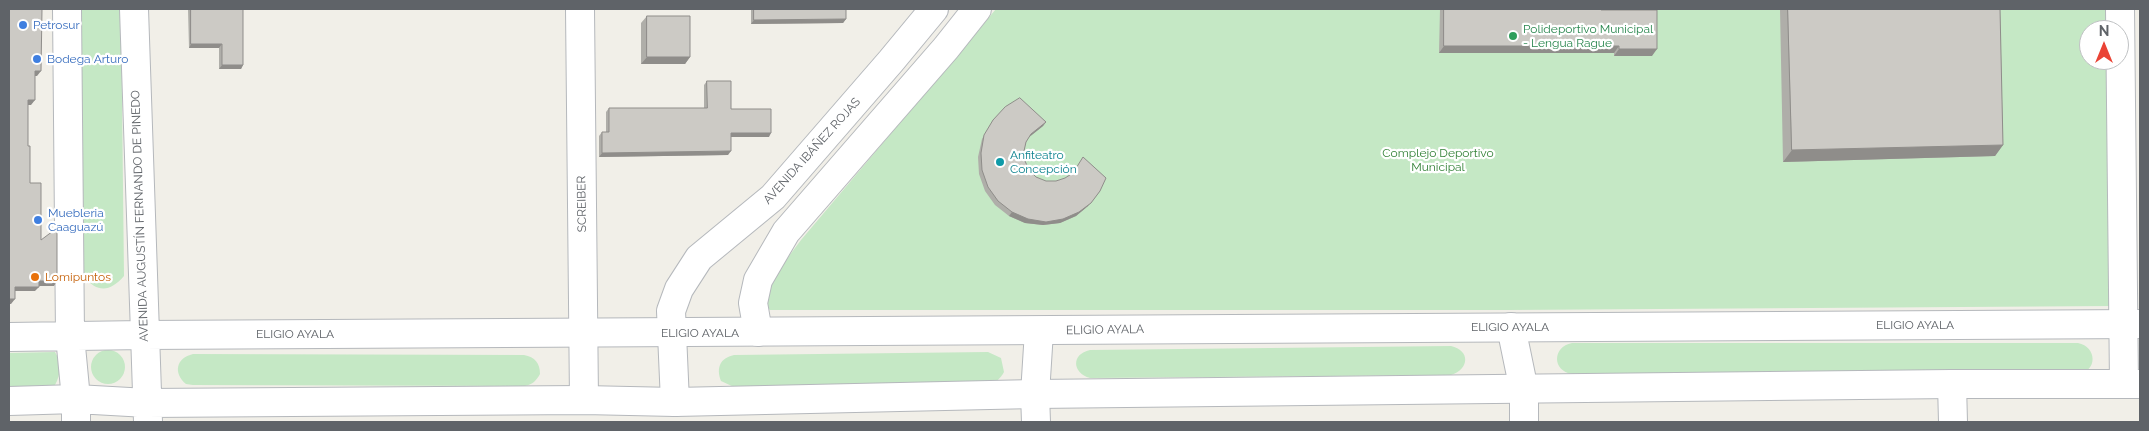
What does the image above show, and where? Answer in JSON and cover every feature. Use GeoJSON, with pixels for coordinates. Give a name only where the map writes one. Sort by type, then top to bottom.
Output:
{"type":"FeatureCollection","features":[{"type":"Feature","properties":{"kind":"street"},"geometry":{"type":"LineString","coordinates":[[67,9],[70,336],[76,411]]}},
{"type":"Feature","properties":{"kind":"street","name":"AVENIDA AUGUSTÍN FERNANDO DE PINEDO"},"geometry":{"type":"LineString","coordinates":[[134,9],[143,335],[148,412]]}},
{"type":"Feature","properties":{"kind":"street","name":"SCREIBER"},"geometry":{"type":"LineString","coordinates":[[580,9],[584,400]]}},
{"type":"Feature","properties":{"kind":"street","name":"AVENIDA IBÁÑEZ ROJAS"},"geometry":{"type":"LineString","coordinates":[[675,402],[671,311],[680,289],[699,258],[774,197],[934,9]]}},
{"type":"Feature","properties":{"kind":"street"},"geometry":{"type":"LineString","coordinates":[[758,332],[752,303],[758,280],[786,232],[940,55],[977,9]]}},
{"type":"Feature","properties":{"kind":"street"},"geometry":{"type":"LineString","coordinates":[[9,401],[76,411],[148,412],[584,400],[675,402],[1035,394],[1952,384],[2132,384],[2132,324],[2120,9]]}},
{"type":"Feature","properties":{"kind":"street","name":"ELIGIO AYALA"},"geometry":{"type":"LineString","coordinates":[[9,337],[2132,324]]}},
{"type":"Feature","properties":{"kind":"street"},"geometry":{"type":"LineString","coordinates":[[1511,327],[1524,390],[1524,422]]}},
{"type":"Feature","properties":{"kind":"street"},"geometry":{"type":"LineString","coordinates":[[1036,422],[1035,394],[1039,331]]}},
{"type":"Feature","properties":{"kind":"street"},"geometry":{"type":"LineString","coordinates":[[1952,384],[1953,422]]}},
{"type":"Feature","properties":{"kind":"green space"},"geometry":{"type":"Polygon","coordinates":[[[81,9],[121,9],[124,276],[109,288],[94,286],[84,277],[81,9]]]}},
{"type":"Feature","properties":{"kind":"green space","name":"Complejo Deportivo Municipal"},"geometry":{"type":"Polygon","coordinates":[[[996,9],[2109,9],[2109,20],[2079,20],[2079,70],[2109,70],[2113,306],[1509,310],[770,310],[764,304],[764,297],[783,264],[801,240],[996,9]]]}},
{"type":"Feature","properties":{"kind":"green space"},"geometry":{"type":"Polygon","coordinates":[[[1572,343],[2078,343],[2089,349],[2093,359],[2092,364],[2085,372],[2078,374],[1572,374],[1565,372],[1561,368],[1557,359],[1561,349],[1565,345],[1572,343]]]}},
{"type":"Feature","properties":{"kind":"green space"},"geometry":{"type":"Polygon","coordinates":[[[1451,346],[1462,351],[1465,360],[1462,368],[1451,375],[1090,378],[1080,372],[1076,364],[1079,355],[1090,350],[1451,346]]]}},
{"type":"Feature","properties":{"kind":"green space"},"geometry":{"type":"Polygon","coordinates":[[[108,350],[120,355],[125,367],[120,379],[108,384],[96,379],[91,367],[96,355],[108,350]]]}},
{"type":"Feature","properties":{"kind":"green space"},"geometry":{"type":"Polygon","coordinates":[[[55,352],[60,368],[59,377],[55,385],[9,387],[9,353],[55,352]]]}},
{"type":"Feature","properties":{"kind":"green space"},"geometry":{"type":"Polygon","coordinates":[[[988,352],[1001,358],[1004,372],[998,380],[988,384],[734,387],[721,381],[719,372],[722,361],[734,355],[988,352]]]}},
{"type":"Feature","properties":{"kind":"green space"},"geometry":{"type":"Polygon","coordinates":[[[193,354],[524,355],[536,361],[540,374],[534,382],[525,386],[193,385],[186,384],[182,380],[179,375],[178,366],[183,359],[193,354]]]}},
{"type":"Feature","properties":{"kind":"building"},"geometry":{"type":"Polygon","coordinates":[[[9,9],[42,9],[41,71],[35,71],[35,100],[28,100],[30,183],[41,183],[41,240],[57,228],[57,281],[39,281],[39,287],[15,287],[15,299],[9,299],[9,9]]]}},
{"type":"Feature","properties":{"kind":"building"},"geometry":{"type":"Polygon","coordinates":[[[191,9],[243,9],[243,65],[222,65],[222,44],[191,44],[191,9]]]}},
{"type":"Feature","properties":{"kind":"building"},"geometry":{"type":"Polygon","coordinates":[[[754,9],[846,9],[846,19],[754,20],[754,9]]]}},
{"type":"Feature","properties":{"kind":"building","name":"Polideportivo Municipal - Lengua Rague"},"geometry":{"type":"Polygon","coordinates":[[[1444,9],[1657,10],[1657,49],[1619,49],[1619,46],[1444,46],[1444,9]]]}},
{"type":"Feature","properties":{"kind":"building"},"geometry":{"type":"Polygon","coordinates":[[[1788,9],[2000,9],[2003,145],[1792,150],[1788,9]]]}},
{"type":"Feature","properties":{"kind":"building"},"geometry":{"type":"Polygon","coordinates":[[[647,16],[690,16],[690,57],[647,57],[647,16]]]}},
{"type":"Feature","properties":{"kind":"building"},"geometry":{"type":"Polygon","coordinates":[[[707,81],[731,81],[731,109],[771,109],[771,133],[731,133],[731,151],[602,153],[602,132],[609,132],[609,108],[707,108],[707,81]]]}},
{"type":"Feature","properties":{"kind":"building","name":"Anfiteatro Concepción"},"geometry":{"type":"Polygon","coordinates":[[[1020,98],[1046,122],[1031,134],[1026,142],[1024,151],[1025,161],[1029,170],[1036,177],[1046,181],[1056,181],[1065,178],[1073,173],[1083,157],[1106,178],[1100,191],[1091,203],[1079,212],[1063,219],[1046,222],[1028,219],[1012,212],[998,201],[988,187],[982,170],[981,153],[984,135],[993,120],[1005,107],[1020,98]]]}},
{"type":"Feature","properties":{"kind":"place","name":"Petrosur"},"geometry":{"type":"Point","coordinates":[23,25]}},
{"type":"Feature","properties":{"kind":"place","name":"Polideportivo Municipal - Lengua Rague"},"geometry":{"type":"Point","coordinates":[1513,36]}},
{"type":"Feature","properties":{"kind":"place","name":"Bodega Arturo"},"geometry":{"type":"Point","coordinates":[37,59]}},
{"type":"Feature","properties":{"kind":"place","name":"Anfiteatro Concepción"},"geometry":{"type":"Point","coordinates":[1000,162]}},
{"type":"Feature","properties":{"kind":"place","name":"Muebleria Caaguazú"},"geometry":{"type":"Point","coordinates":[38,220]}},
{"type":"Feature","properties":{"kind":"place","name":"Lomipuntos"},"geometry":{"type":"Point","coordinates":[35,277]}}]}
